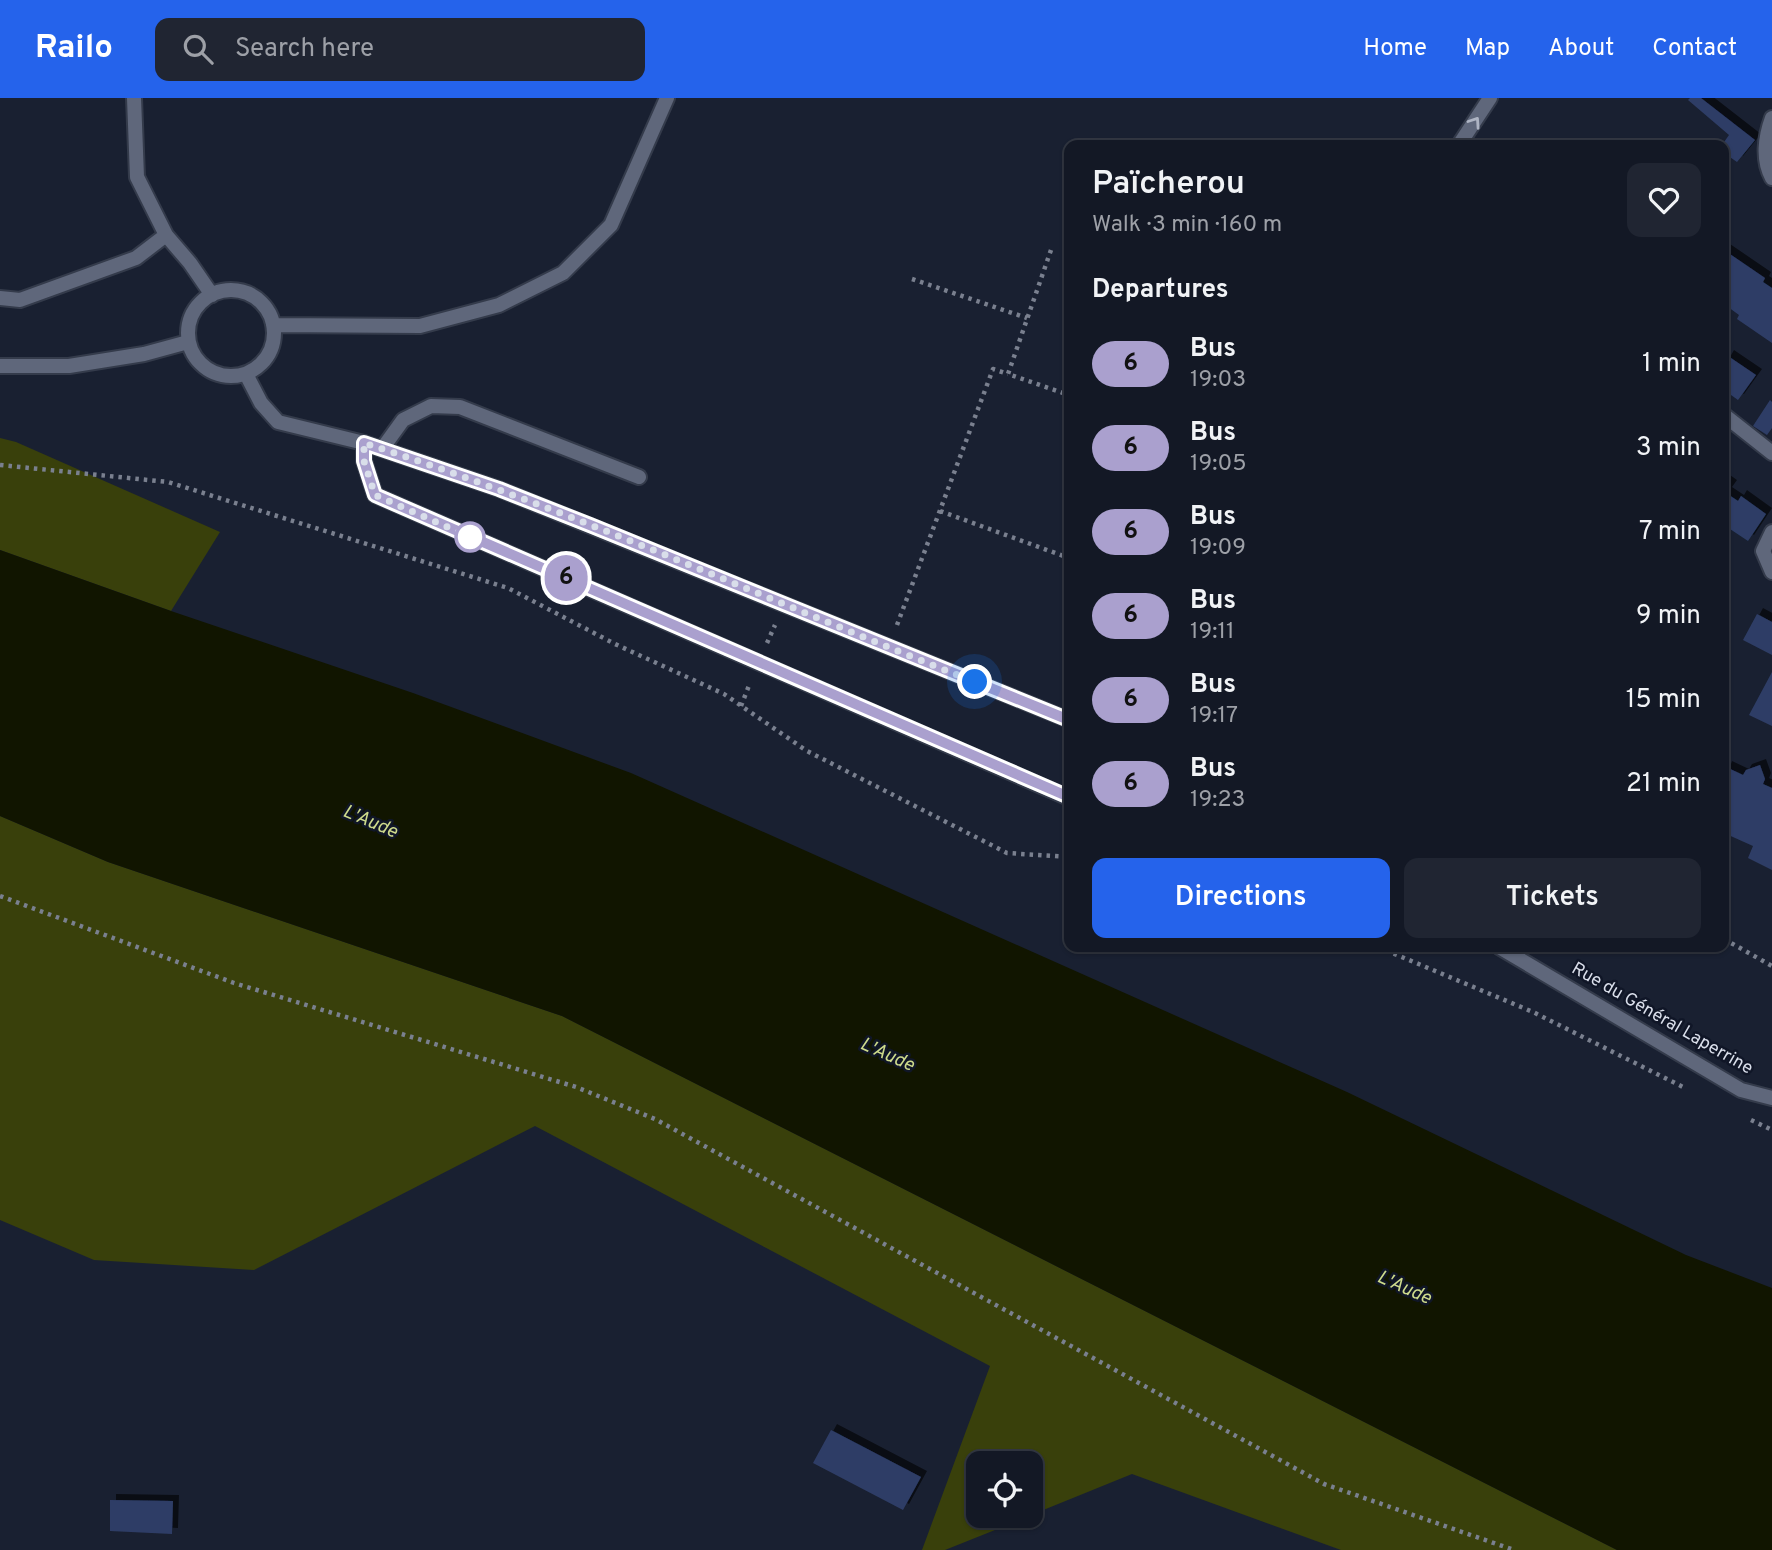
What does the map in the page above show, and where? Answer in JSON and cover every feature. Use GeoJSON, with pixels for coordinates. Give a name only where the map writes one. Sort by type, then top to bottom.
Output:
{"type":"FeatureCollection","features":[{"type":"Feature","properties":{"kind":"street"},"geometry":{"type":"LineString","coordinates":[[134,98],[136,177],[166,235],[190,262],[212,295]]}},
{"type":"Feature","properties":{"kind":"street"},"geometry":{"type":"LineString","coordinates":[[273,325],[420,326],[499,305],[562,273],[611,225],[667,98]]}},
{"type":"Feature","properties":{"kind":"street"},"geometry":{"type":"LineString","coordinates":[[1462,140],[1490,98]]}},
{"type":"Feature","properties":{"kind":"street"},"geometry":{"type":"LineString","coordinates":[[1772,118],[1765,165],[1772,178]]}},
{"type":"Feature","properties":{"kind":"street"},"geometry":{"type":"LineString","coordinates":[[0,298],[20,300],[136,258],[166,235]]}},
{"type":"Feature","properties":{"kind":"street"},"geometry":{"type":"LineString","coordinates":[[230,290],[245,293],[263,305],[273,325],[273,340],[268,354],[259,366],[246,374],[231,377],[216,374],[203,367],[188,342],[188,327],[193,313],[202,301],[230,290]]}},
{"type":"Feature","properties":{"kind":"street"},"geometry":{"type":"LineString","coordinates":[[0,366],[69,366],[144,354],[188,342]]}},
{"type":"Feature","properties":{"kind":"street"},"geometry":{"type":"LineString","coordinates":[[246,374],[261,403],[278,422],[364,443],[499,489],[1064,718]]}},
{"type":"Feature","properties":{"kind":"street"},"geometry":{"type":"LineString","coordinates":[[382,449],[403,420],[431,406],[460,407],[639,477]]}},
{"type":"Feature","properties":{"kind":"street"},"geometry":{"type":"LineString","coordinates":[[1729,419],[1772,453]]}},
{"type":"Feature","properties":{"kind":"street"},"geometry":{"type":"LineString","coordinates":[[364,443],[364,461],[375,495],[1064,796]]}},
{"type":"Feature","properties":{"kind":"street"},"geometry":{"type":"LineString","coordinates":[[1772,532],[1763,551],[1772,572]]}},
{"type":"Feature","properties":{"kind":"street","name":"Rue du Général Laperrine"},"geometry":{"type":"LineString","coordinates":[[1507,952],[1741,1090],[1772,1098]]}},
{"type":"Feature","properties":{"kind":"path"},"geometry":{"type":"LineString","coordinates":[[1008,374],[1051,250]]}},
{"type":"Feature","properties":{"kind":"path"},"geometry":{"type":"LineString","coordinates":[[912,279],[1027,318]]}},
{"type":"Feature","properties":{"kind":"path"},"geometry":{"type":"LineString","coordinates":[[896,628],[993,369],[1064,392]]}},
{"type":"Feature","properties":{"kind":"path"},"geometry":{"type":"LineString","coordinates":[[0,465],[168,482],[508,588],[615,644],[724,694],[807,751],[1007,853],[1064,857]]}},
{"type":"Feature","properties":{"kind":"path"},"geometry":{"type":"LineString","coordinates":[[940,511],[1064,556]]}},
{"type":"Feature","properties":{"kind":"path"},"geometry":{"type":"LineString","coordinates":[[0,896],[234,983],[576,1087],[655,1119],[1324,1484],[1514,1550]]}},
{"type":"Feature","properties":{"kind":"path"},"geometry":{"type":"LineString","coordinates":[[1729,942],[1772,966]]}},
{"type":"Feature","properties":{"kind":"path"},"geometry":{"type":"LineString","coordinates":[[1390,952],[1532,1012],[1689,1090]]}},
{"type":"Feature","properties":{"kind":"path"},"geometry":{"type":"LineString","coordinates":[[1748,1118],[1772,1130]]}},
{"type":"Feature","properties":{"kind":"green space"},"geometry":{"type":"Polygon","coordinates":[[[0,438],[16,442],[220,532],[171,611],[0,550],[0,438]]]}},
{"type":"Feature","properties":{"kind":"green space"},"geometry":{"type":"Polygon","coordinates":[[[0,816],[108,862],[562,1016],[1617,1550],[1341,1550],[1132,1474],[1043,1510],[1043,1451],[966,1451],[966,1528],[1000,1528],[945,1550],[922,1550],[990,1366],[535,1126],[254,1270],[94,1260],[0,1220],[0,816]]]}},
{"type":"Feature","properties":{"kind":"water","name":"L'Aude"},"geometry":{"type":"Polygon","coordinates":[[[0,550],[413,693],[631,773],[1347,1092],[1686,1255],[1772,1288],[1772,1550],[1617,1550],[562,1016],[108,862],[0,816],[0,550]]]}},
{"type":"Feature","properties":{"kind":"building"},"geometry":{"type":"Polygon","coordinates":[[[1701,98],[1755,140],[1737,162],[1729,156],[1729,140],[1726,140],[1729,135],[1688,100],[1701,98]]]}},
{"type":"Feature","properties":{"kind":"building"},"geometry":{"type":"Polygon","coordinates":[[[1729,253],[1765,278],[1763,282],[1772,288],[1772,343],[1737,319],[1739,315],[1729,308],[1729,253]]]}},
{"type":"Feature","properties":{"kind":"building"},"geometry":{"type":"Polygon","coordinates":[[[1729,357],[1756,375],[1738,400],[1729,394],[1729,357]]]}},
{"type":"Feature","properties":{"kind":"building"},"geometry":{"type":"Polygon","coordinates":[[[1770,400],[1772,428],[1767,435],[1753,426],[1770,400]]]}},
{"type":"Feature","properties":{"kind":"building"},"geometry":{"type":"Polygon","coordinates":[[[1729,495],[1738,501],[1741,496],[1766,514],[1748,541],[1729,528],[1729,495]]]}},
{"type":"Feature","properties":{"kind":"building"},"geometry":{"type":"Polygon","coordinates":[[[1757,614],[1772,622],[1772,655],[1743,640],[1757,614]]]}},
{"type":"Feature","properties":{"kind":"building"},"geometry":{"type":"Polygon","coordinates":[[[1772,672],[1772,726],[1749,715],[1772,672]]]}},
{"type":"Feature","properties":{"kind":"building"},"geometry":{"type":"Polygon","coordinates":[[[1760,765],[1765,779],[1763,784],[1772,788],[1772,870],[1748,858],[1753,846],[1729,835],[1729,768],[1743,775],[1746,770],[1760,765]]]}},
{"type":"Feature","properties":{"kind":"building"},"geometry":{"type":"Polygon","coordinates":[[[831,1430],[921,1477],[903,1510],[813,1463],[831,1430]]]}},
{"type":"Feature","properties":{"kind":"building"},"geometry":{"type":"Polygon","coordinates":[[[110,1500],[173,1501],[172,1534],[110,1531],[110,1500]]]}},
{"type":"Feature","properties":{"kind":"bus line","name":"6"},"geometry":{"type":"LineString","coordinates":[[1064,718],[499,489],[364,443],[364,461],[375,495],[1064,795]]}},
{"type":"Feature","properties":{"kind":"route"},"geometry":{"type":"LineString","coordinates":[[470,537],[375,495],[364,461],[364,443],[499,489],[975,682]]}}]}
